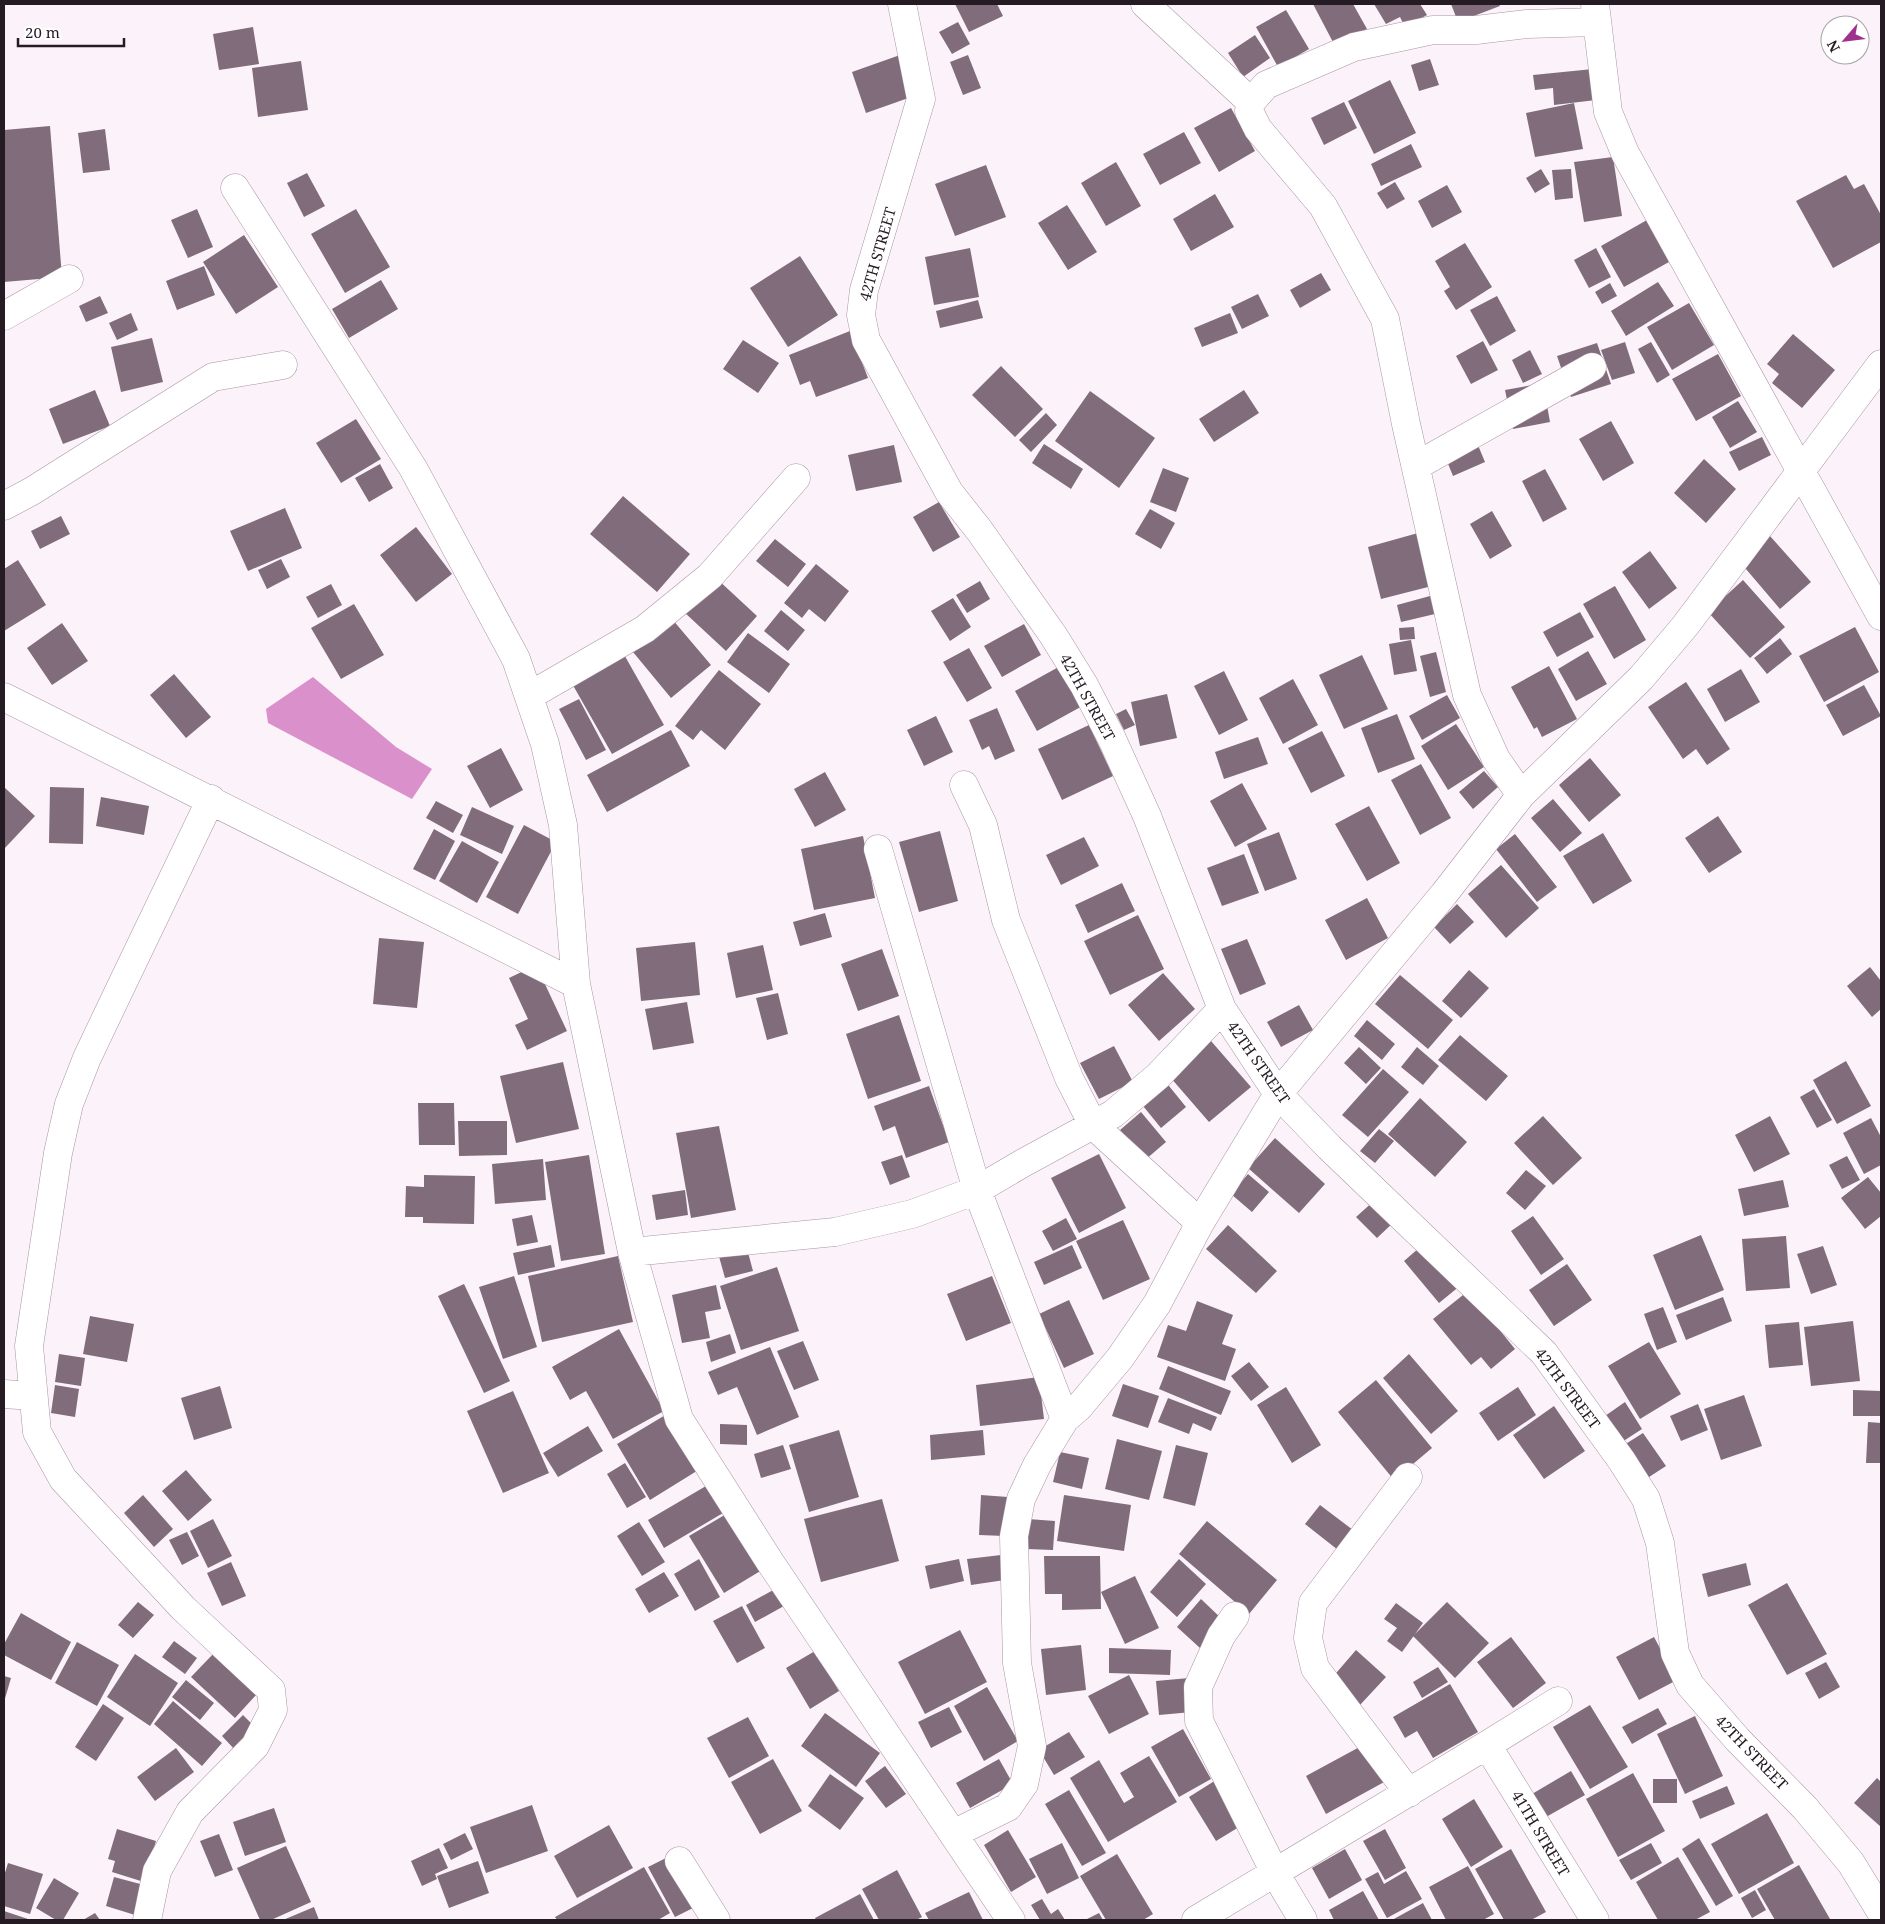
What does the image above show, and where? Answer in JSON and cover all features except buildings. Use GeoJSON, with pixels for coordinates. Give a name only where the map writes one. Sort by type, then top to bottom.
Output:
{"type":"FeatureCollection","features":[{"type":"Feature","properties":{"kind":"street","name":"42TH STREET"},"geometry":{"type":"LineString","coordinates":[[902,4],[921,99],[864,290],[861,315],[866,340],[949,492],[979,530],[1053,635],[1084,686],[1112,739],[1147,816],[1222,1009],[1278,1094],[1329,1147],[1544,1353],[1550,1361],[1622,1461],[1646,1499],[1660,1543],[1675,1653],[1690,1685],[1738,1740],[1805,1808],[1851,1863],[1881,1912]]}},
{"type":"Feature","properties":{"kind":"street"},"geometry":{"type":"LineString","coordinates":[[1145,4],[1251,102]]}},
{"type":"Feature","properties":{"kind":"street"},"geometry":{"type":"LineString","coordinates":[[1521,795],[1496,759],[1467,695],[1447,611],[1385,319],[1323,206],[1258,129],[1249,112],[1251,102],[1266,85],[1354,46],[1433,30],[1476,30],[1596,13],[1608,112],[1624,153],[1881,616]]}},
{"type":"Feature","properties":{"kind":"street"},"geometry":{"type":"LineString","coordinates":[[235,188],[413,468],[516,659],[545,744],[563,824],[576,984],[632,1252],[679,1419],[770,1562],[1011,1920]]}},
{"type":"Feature","properties":{"kind":"street"},"geometry":{"type":"LineString","coordinates":[[4,316],[69,279]]}},
{"type":"Feature","properties":{"kind":"street"},"geometry":{"type":"LineString","coordinates":[[953,1834],[1008,1807],[1024,1784],[1032,1746],[1017,1663],[1014,1536],[1021,1499],[1036,1465],[1065,1419],[1080,1407],[1120,1358],[1157,1304],[1200,1223],[1278,1094],[1444,894],[1521,795],[1641,678],[1685,626],[1881,364]]}},
{"type":"Feature","properties":{"kind":"street"},"geometry":{"type":"LineString","coordinates":[[4,506],[32,491],[213,377],[283,365]]}},
{"type":"Feature","properties":{"kind":"street"},"geometry":{"type":"LineString","coordinates":[[1416,466],[1592,367]]}},
{"type":"Feature","properties":{"kind":"street"},"geometry":{"type":"LineString","coordinates":[[529,696],[645,629],[710,576],[796,478]]}},
{"type":"Feature","properties":{"kind":"street"},"geometry":{"type":"LineString","coordinates":[[4,697],[211,799],[576,984]]}},
{"type":"Feature","properties":{"kind":"street"},"geometry":{"type":"LineString","coordinates":[[964,785],[983,825],[1006,920],[1069,1078],[1093,1125],[1200,1223]]}},
{"type":"Feature","properties":{"kind":"street"},"geometry":{"type":"LineString","coordinates":[[146,1920],[157,1871],[190,1812],[255,1746],[273,1710],[271,1690],[184,1608],[63,1479],[37,1432],[29,1346],[58,1153],[69,1104],[87,1058],[211,799]]}},
{"type":"Feature","properties":{"kind":"street"},"geometry":{"type":"LineString","coordinates":[[878,849],[977,1190],[1065,1419]]}},
{"type":"Feature","properties":{"kind":"street"},"geometry":{"type":"LineString","coordinates":[[632,1252],[835,1232],[912,1214],[977,1190],[1113,1114],[1158,1076],[1222,1009]]}},
{"type":"Feature","properties":{"kind":"street"},"geometry":{"type":"LineString","coordinates":[[4,1394],[34,1396]]}},
{"type":"Feature","properties":{"kind":"street"},"geometry":{"type":"LineString","coordinates":[[1408,1477],[1313,1603],[1308,1638],[1316,1668],[1408,1793]]}},
{"type":"Feature","properties":{"kind":"street"},"geometry":{"type":"LineString","coordinates":[[1235,1616],[1221,1636],[1198,1687],[1199,1721],[1275,1873],[1302,1920]]}},
{"type":"Feature","properties":{"kind":"street"},"geometry":{"type":"LineString","coordinates":[[1196,1920],[1488,1746],[1558,1701]]}},
{"type":"Feature","properties":{"kind":"street","name":"41TH STREET"},"geometry":{"type":"LineString","coordinates":[[1488,1746],[1594,1920]]}},
{"type":"Feature","properties":{"kind":"street"},"geometry":{"type":"LineString","coordinates":[[679,1861],[716,1920]]}},
{"type":"Feature","properties":{"kind":"shaded area"},"geometry":{"type":"Polygon","coordinates":[[[313,677],[396,747],[432,769],[412,799],[268,723],[266,709],[313,677]]]}}]}
